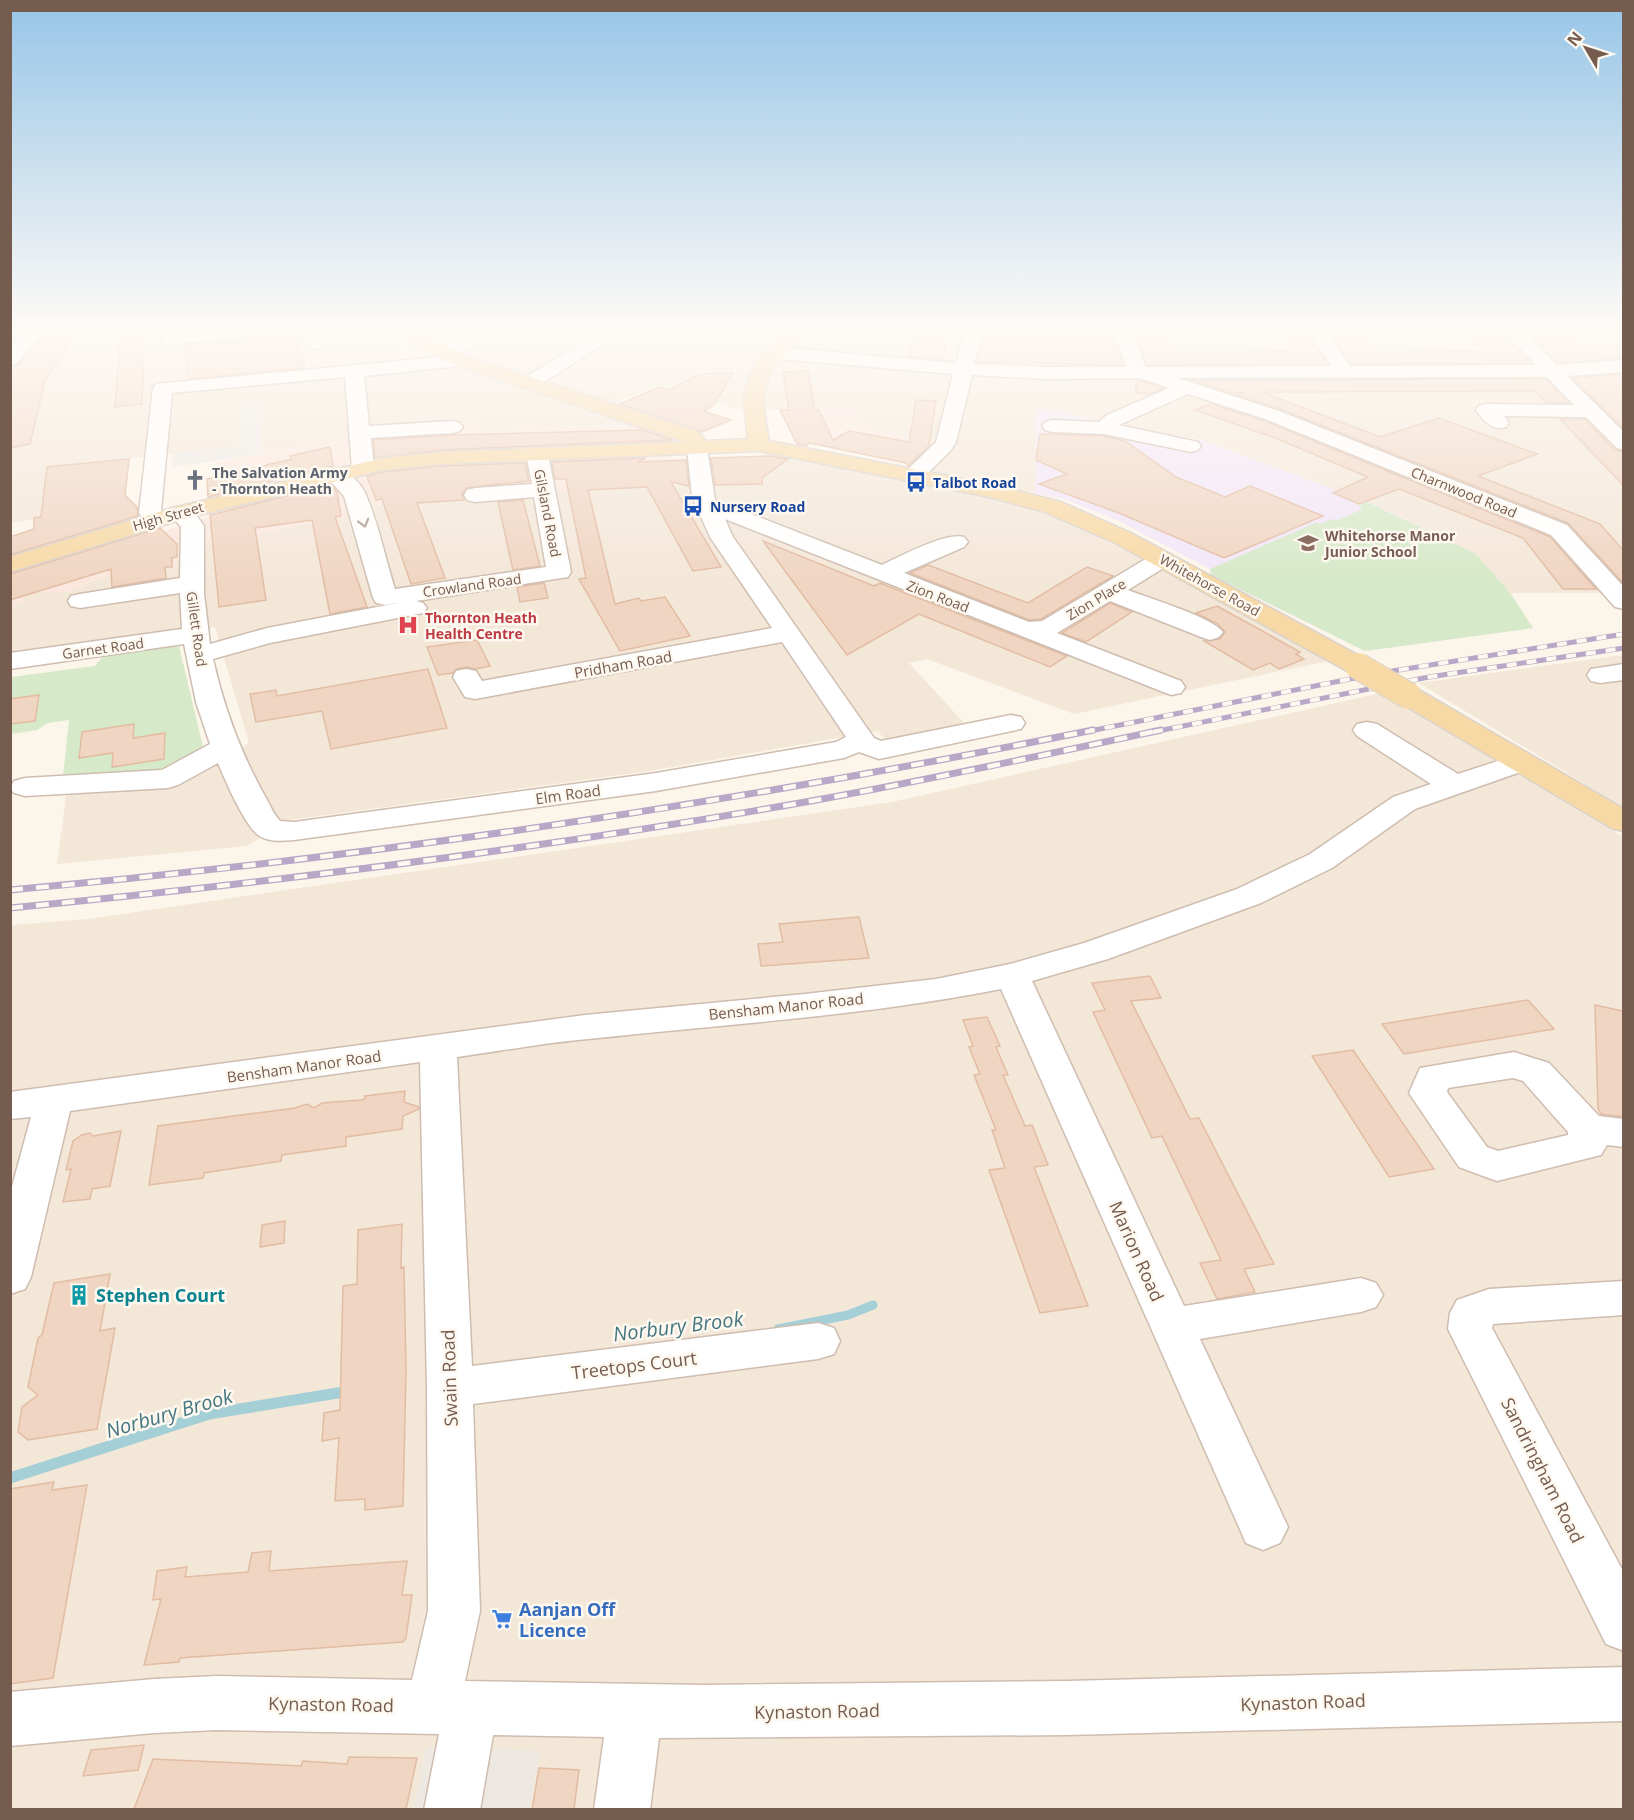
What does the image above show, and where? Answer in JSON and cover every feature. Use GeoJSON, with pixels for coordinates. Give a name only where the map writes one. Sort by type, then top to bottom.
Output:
{"type":"FeatureCollection","features":[{"type":"Feature","properties":{"kind":"main road"},"geometry":{"type":"LineString","coordinates":[[625,414],[687,434],[694,438],[697,448]]}},
{"type":"Feature","properties":{"kind":"main road"},"geometry":{"type":"LineString","coordinates":[[755,414],[759,445]]}},
{"type":"Feature","properties":{"kind":"main road","name":"High Street"},"geometry":{"type":"LineString","coordinates":[[10,565],[169,516],[363,468],[429,459],[759,445]]}},
{"type":"Feature","properties":{"kind":"main road","name":"Whitehorse Road"},"geometry":{"type":"LineString","coordinates":[[759,445],[1011,496],[1053,507],[1099,526],[1358,666],[1519,763],[1623,822]]}},
{"type":"Feature","properties":{"kind":"street","name":"Gillett Road"},"geometry":{"type":"LineString","coordinates":[[161,414],[150,513],[169,516],[193,526],[191,584],[197,645],[225,748],[256,808],[267,826],[275,831]]}},
{"type":"Feature","properties":{"kind":"street"},"geometry":{"type":"LineString","coordinates":[[357,414],[363,468]]}},
{"type":"Feature","properties":{"kind":"street"},"geometry":{"type":"LineString","coordinates":[[913,475],[944,448],[953,414]]}},
{"type":"Feature","properties":{"kind":"street"},"geometry":{"type":"LineString","coordinates":[[1104,428],[1114,419],[1126,414]]}},
{"type":"Feature","properties":{"kind":"street","name":"Charnwood Road"},"geometry":{"type":"LineString","coordinates":[[1269,414],[1559,530],[1623,602]]}},
{"type":"Feature","properties":{"kind":"street"},"geometry":{"type":"LineString","coordinates":[[1490,414],[1499,423]]}},
{"type":"Feature","properties":{"kind":"street"},"geometry":{"type":"LineString","coordinates":[[1594,414],[1623,444]]}},
{"type":"Feature","properties":{"kind":"street"},"geometry":{"type":"LineString","coordinates":[[1052,426],[1104,428],[1191,446]]}},
{"type":"Feature","properties":{"kind":"street"},"geometry":{"type":"LineString","coordinates":[[358,433],[453,427]]}},
{"type":"Feature","properties":{"kind":"street"},"geometry":{"type":"LineString","coordinates":[[697,448],[705,504],[722,537],[858,733],[860,737],[858,742],[879,750],[1011,723]]}},
{"type":"Feature","properties":{"kind":"street","name":"Gilsland Road"},"geometry":{"type":"LineString","coordinates":[[537,454],[559,572]]}},
{"type":"Feature","properties":{"kind":"street"},"geometry":{"type":"LineString","coordinates":[[335,474],[356,494],[381,607]]}},
{"type":"Feature","properties":{"kind":"street"},"geometry":{"type":"LineString","coordinates":[[475,495],[542,490]]}},
{"type":"Feature","properties":{"kind":"street","name":"Zion Road"},"geometry":{"type":"LineString","coordinates":[[705,504],[1171,687]]}},
{"type":"Feature","properties":{"kind":"street"},"geometry":{"type":"LineString","coordinates":[[883,574],[928,552],[937,551],[956,542]]}},
{"type":"Feature","properties":{"kind":"street","name":"Zion Place"},"geometry":{"type":"LineString","coordinates":[[1027,630],[1043,630],[1162,559]]}},
{"type":"Feature","properties":{"kind":"street","name":"Crowland Road"},"geometry":{"type":"LineString","coordinates":[[420,593],[559,572]]}},
{"type":"Feature","properties":{"kind":"street"},"geometry":{"type":"LineString","coordinates":[[91,606],[191,584]]}},
{"type":"Feature","properties":{"kind":"street"},"geometry":{"type":"LineString","coordinates":[[1107,591],[1210,632]]}},
{"type":"Feature","properties":{"kind":"street","name":"Garnet Road"},"geometry":{"type":"LineString","coordinates":[[10,661],[197,645],[267,636],[381,607],[423,606],[420,593]]}},
{"type":"Feature","properties":{"kind":"street","name":"Pridham Road"},"geometry":{"type":"LineString","coordinates":[[466,677],[475,691],[787,633]]}},
{"type":"Feature","properties":{"kind":"street"},"geometry":{"type":"LineString","coordinates":[[1367,730],[1454,785]]}},
{"type":"Feature","properties":{"kind":"street","name":"Elm Road"},"geometry":{"type":"LineString","coordinates":[[275,831],[353,823],[656,782],[833,751],[858,742]]}},
{"type":"Feature","properties":{"kind":"street"},"geometry":{"type":"LineString","coordinates":[[26,787],[168,779],[225,748]]}},
{"type":"Feature","properties":{"kind":"street","name":"Bensham Manor Road"},"geometry":{"type":"LineString","coordinates":[[10,1106],[585,1027],[805,1006],[912,993],[1012,975],[1106,948],[1249,896],[1322,861],[1404,803],[1519,763]]}},
{"type":"Feature","properties":{"kind":"street","name":"Marion Road"},"geometry":{"type":"LineString","coordinates":[[1012,975],[1263,1527]]}},
{"type":"Feature","properties":{"kind":"street","name":"Swain Road"},"geometry":{"type":"LineString","coordinates":[[438,1047],[450,1388],[454,1611],[452,1809]]}},
{"type":"Feature","properties":{"kind":"street"},"geometry":{"type":"LineString","coordinates":[[10,1277],[54,1100]]}},
{"type":"Feature","properties":{"kind":"street"},"geometry":{"type":"LineString","coordinates":[[1171,1326],[1361,1295]]}},
{"type":"Feature","properties":{"kind":"street","name":"Sandringham Road"},"geometry":{"type":"LineString","coordinates":[[1623,1298],[1489,1307],[1472,1313],[1470,1329],[1623,1626]]}},
{"type":"Feature","properties":{"kind":"street","name":"Treetops Court"},"geometry":{"type":"LineString","coordinates":[[450,1388],[818,1341]]}},
{"type":"Feature","properties":{"kind":"street","name":"Kynaston Road"},"geometry":{"type":"LineString","coordinates":[[10,1719],[154,1706],[217,1703],[635,1711],[1068,1708],[1623,1694]]}},
{"type":"Feature","properties":{"kind":"street"},"geometry":{"type":"LineString","coordinates":[[622,1809],[635,1711]]}},
{"type":"Feature","properties":{"kind":"shaded area"},"geometry":{"type":"Polygon","coordinates":[[[10,414],[240,414],[238,447],[48,467],[43,517],[11,523],[10,414]]]}},
{"type":"Feature","properties":{"kind":"shaded area"},"geometry":{"type":"Polygon","coordinates":[[[239,414],[260,414],[261,454],[172,467],[173,453],[238,447],[239,414]]]}},
{"type":"Feature","properties":{"kind":"shaded area"},"geometry":{"type":"Polygon","coordinates":[[[260,414],[598,414],[632,425],[480,430],[480,420],[261,454],[260,414]]]}},
{"type":"Feature","properties":{"kind":"shaded area"},"geometry":{"type":"Polygon","coordinates":[[[783,414],[859,414],[863,427],[934,442],[912,464],[795,439],[783,414]]]}},
{"type":"Feature","properties":{"kind":"shaded area"},"geometry":{"type":"Polygon","coordinates":[[[859,414],[1037,414],[1035,493],[910,466],[933,442],[863,427],[859,414]]]}},
{"type":"Feature","properties":{"kind":"shaded area","name":"Whitehorse Manor Junior School"},"geometry":{"type":"Polygon","coordinates":[[[1037,414],[1066,414],[1101,421],[1118,420],[1124,425],[1204,441],[1371,503],[1476,554],[1510,593],[1533,628],[1365,651],[1211,575],[1210,569],[1119,521],[1064,499],[1035,493],[1037,414]]]}},
{"type":"Feature","properties":{"kind":"shaded area"},"geometry":{"type":"Polygon","coordinates":[[[1066,414],[1623,414],[1623,593],[1510,593],[1476,554],[1371,503],[1204,441],[1124,425],[1118,420],[1101,421],[1066,414]]]}},
{"type":"Feature","properties":{"kind":"shaded area"},"geometry":{"type":"Polygon","coordinates":[[[480,420],[480,430],[632,425],[669,436],[671,459],[760,456],[788,459],[754,485],[686,485],[528,493],[448,501],[447,496],[344,509],[345,517],[177,549],[176,566],[109,576],[82,585],[82,589],[42,594],[42,591],[29,592],[21,603],[11,606],[11,578],[235,509],[218,493],[217,462],[322,442],[371,437],[371,430],[480,420]]]}},
{"type":"Feature","properties":{"kind":"shaded area"},"geometry":{"type":"Polygon","coordinates":[[[788,459],[990,498],[1059,518],[1140,558],[1328,661],[1074,714],[927,659],[909,663],[965,724],[889,745],[878,731],[649,771],[289,820],[247,846],[57,864],[67,790],[171,787],[249,743],[215,627],[11,652],[10,606],[21,603],[29,592],[82,589],[82,585],[109,576],[176,566],[177,549],[345,517],[343,509],[448,496],[686,485],[754,485],[788,459]]]}},
{"type":"Feature","properties":{"kind":"shaded area"},"geometry":{"type":"Polygon","coordinates":[[[1623,655],[1623,807],[1419,683],[1623,655]]]}},
{"type":"Feature","properties":{"kind":"shaded area"},"geometry":{"type":"Polygon","coordinates":[[[1381,693],[1623,837],[1623,1809],[530,1809],[540,1751],[427,1747],[413,1809],[11,1810],[11,925],[88,919],[892,802],[1381,693]]]}},
{"type":"Feature","properties":{"kind":"shaded area"},"geometry":{"type":"Polygon","coordinates":[[[427,1747],[540,1751],[530,1809],[413,1810],[427,1747]]]}},
{"type":"Feature","properties":{"kind":"green space"},"geometry":{"type":"Polygon","coordinates":[[[1367,502],[1476,554],[1510,593],[1533,628],[1365,651],[1211,575],[1210,569],[1317,522],[1320,524],[1332,519],[1337,520],[1363,509],[1358,506],[1367,502]]]}},
{"type":"Feature","properties":{"kind":"green space"},"geometry":{"type":"Polygon","coordinates":[[[179,646],[203,747],[165,773],[63,777],[69,720],[48,723],[37,730],[11,734],[10,724],[35,721],[11,699],[11,677],[95,666],[103,656],[179,646]],[[134,724],[82,732],[79,758],[113,753],[113,767],[164,759],[165,733],[133,738],[134,724]]]}},
{"type":"Feature","properties":{"kind":"building"},"geometry":{"type":"Polygon","coordinates":[[[10,414],[37,414],[30,444],[10,448],[10,414]]]}},
{"type":"Feature","properties":{"kind":"building"},"geometry":{"type":"Polygon","coordinates":[[[649,414],[712,414],[731,420],[702,432],[649,414]]]}},
{"type":"Feature","properties":{"kind":"building"},"geometry":{"type":"Polygon","coordinates":[[[782,414],[821,414],[833,440],[849,431],[909,442],[914,414],[934,414],[929,446],[908,466],[906,463],[810,443],[806,446],[797,444],[782,414]]]}},
{"type":"Feature","properties":{"kind":"building"},"geometry":{"type":"Polygon","coordinates":[[[1206,414],[1242,414],[1264,421],[1550,537],[1596,589],[1563,589],[1523,538],[1399,489],[1359,504],[1333,493],[1368,477],[1275,438],[1206,414]]]}},
{"type":"Feature","properties":{"kind":"building"},"geometry":{"type":"Polygon","coordinates":[[[1292,414],[1320,414],[1380,437],[1439,418],[1537,454],[1478,476],[1600,524],[1623,550],[1623,583],[1568,523],[1292,414]]]}},
{"type":"Feature","properties":{"kind":"building"},"geometry":{"type":"Polygon","coordinates":[[[1609,414],[1623,414],[1623,428],[1609,414]]]}},
{"type":"Feature","properties":{"kind":"building"},"geometry":{"type":"Polygon","coordinates":[[[1560,419],[1585,419],[1615,450],[1623,452],[1623,485],[1560,419]]]}},
{"type":"Feature","properties":{"kind":"building"},"geometry":{"type":"Polygon","coordinates":[[[642,430],[673,440],[441,450],[375,458],[373,440],[454,435],[642,430]]]}},
{"type":"Feature","properties":{"kind":"building"},"geometry":{"type":"Polygon","coordinates":[[[1040,434],[1104,436],[1125,441],[1176,477],[1225,497],[1250,486],[1323,516],[1224,558],[1119,513],[1039,484],[1067,474],[1036,460],[1040,434]]]}},
{"type":"Feature","properties":{"kind":"building"},"geometry":{"type":"Polygon","coordinates":[[[330,447],[333,466],[208,497],[207,479],[292,459],[290,456],[330,447]]]}},
{"type":"Feature","properties":{"kind":"building"},"geometry":{"type":"Polygon","coordinates":[[[771,456],[788,459],[762,478],[762,484],[715,485],[711,458],[771,456]]]}},
{"type":"Feature","properties":{"kind":"building"},"geometry":{"type":"Polygon","coordinates":[[[646,458],[638,462],[686,460],[689,486],[671,482],[721,567],[693,571],[647,487],[588,490],[615,604],[639,598],[641,601],[665,597],[690,636],[620,651],[579,579],[586,578],[566,479],[555,479],[552,462],[646,458]]]}},
{"type":"Feature","properties":{"kind":"building"},"geometry":{"type":"Polygon","coordinates":[[[129,459],[125,495],[137,507],[138,516],[10,555],[10,537],[34,529],[34,518],[41,517],[47,467],[129,459]]]}},
{"type":"Feature","properties":{"kind":"building"},"geometry":{"type":"Polygon","coordinates":[[[525,463],[529,481],[466,488],[462,494],[464,500],[417,503],[445,578],[411,584],[382,499],[376,500],[367,476],[383,472],[441,466],[525,463]]]}},
{"type":"Feature","properties":{"kind":"building"},"geometry":{"type":"Polygon","coordinates":[[[331,485],[337,492],[341,516],[335,517],[367,607],[330,614],[312,520],[255,528],[266,600],[219,607],[210,515],[331,485]]]}},
{"type":"Feature","properties":{"kind":"building"},"geometry":{"type":"Polygon","coordinates":[[[523,500],[540,566],[513,570],[498,502],[523,500]]]}},
{"type":"Feature","properties":{"kind":"building"},"geometry":{"type":"Polygon","coordinates":[[[160,528],[177,544],[177,557],[172,558],[172,567],[165,567],[166,578],[112,587],[111,569],[10,600],[10,574],[160,528]]]}},
{"type":"Feature","properties":{"kind":"building"},"geometry":{"type":"Polygon","coordinates":[[[763,541],[874,586],[880,583],[1067,656],[1050,667],[919,614],[847,655],[763,541]]]}},
{"type":"Feature","properties":{"kind":"building"},"geometry":{"type":"Polygon","coordinates":[[[928,565],[1028,603],[1087,567],[1113,576],[1041,619],[1029,620],[910,573],[928,565]]]}},
{"type":"Feature","properties":{"kind":"building"},"geometry":{"type":"Polygon","coordinates":[[[544,583],[548,598],[520,602],[517,587],[544,583]]]}},
{"type":"Feature","properties":{"kind":"building"},"geometry":{"type":"Polygon","coordinates":[[[1110,603],[1132,612],[1086,642],[1062,633],[1110,603]]]}},
{"type":"Feature","properties":{"kind":"building"},"geometry":{"type":"Polygon","coordinates":[[[1217,606],[1300,652],[1296,654],[1304,659],[1279,669],[1270,663],[1253,670],[1204,641],[1220,639],[1225,632],[1218,624],[1196,613],[1217,606]]]}},
{"type":"Feature","properties":{"kind":"building"},"geometry":{"type":"Polygon","coordinates":[[[477,640],[490,666],[476,669],[466,667],[456,669],[453,673],[438,675],[427,647],[477,640]]]}},
{"type":"Feature","properties":{"kind":"building"},"geometry":{"type":"Polygon","coordinates":[[[428,669],[447,728],[331,749],[322,711],[256,722],[250,694],[276,690],[277,696],[428,669]]]}},
{"type":"Feature","properties":{"kind":"building"},"geometry":{"type":"Polygon","coordinates":[[[39,695],[35,721],[10,724],[10,699],[39,695]]]}},
{"type":"Feature","properties":{"kind":"building"},"geometry":{"type":"Polygon","coordinates":[[[134,724],[133,738],[165,733],[164,759],[112,767],[113,753],[79,758],[82,732],[134,724]]]}},
{"type":"Feature","properties":{"kind":"building"},"geometry":{"type":"Polygon","coordinates":[[[859,917],[869,958],[761,966],[758,944],[783,942],[779,924],[859,917]]]}},
{"type":"Feature","properties":{"kind":"building"},"geometry":{"type":"Polygon","coordinates":[[[1150,976],[1161,998],[1131,1001],[1190,1119],[1199,1118],[1274,1264],[1244,1269],[1255,1292],[1217,1299],[1200,1263],[1221,1260],[1162,1136],[1152,1138],[1093,1012],[1105,1010],[1092,983],[1150,976]]]}},
{"type":"Feature","properties":{"kind":"building"},"geometry":{"type":"Polygon","coordinates":[[[1528,1000],[1554,1029],[1404,1054],[1382,1024],[1528,1000]]]}},
{"type":"Feature","properties":{"kind":"building"},"geometry":{"type":"Polygon","coordinates":[[[1595,1005],[1623,1011],[1623,1117],[1601,1114],[1598,1109],[1595,1005]]]}},
{"type":"Feature","properties":{"kind":"building"},"geometry":{"type":"Polygon","coordinates":[[[987,1017],[1000,1046],[996,1047],[1008,1075],[1003,1075],[1025,1126],[1032,1125],[1048,1165],[1034,1167],[1088,1306],[1040,1313],[989,1170],[1005,1168],[992,1130],[996,1130],[974,1075],[980,1074],[969,1047],[973,1046],[963,1020],[987,1017]]]}},
{"type":"Feature","properties":{"kind":"building"},"geometry":{"type":"Polygon","coordinates":[[[1353,1050],[1434,1169],[1389,1177],[1312,1056],[1353,1050]]]}},
{"type":"Feature","properties":{"kind":"building"},"geometry":{"type":"Polygon","coordinates":[[[405,1091],[404,1102],[419,1107],[419,1109],[403,1116],[402,1129],[346,1137],[346,1146],[282,1155],[281,1161],[204,1173],[203,1178],[149,1185],[158,1126],[295,1108],[307,1104],[314,1108],[322,1103],[361,1100],[365,1099],[365,1096],[405,1091]]]}},
{"type":"Feature","properties":{"kind":"building"},"geometry":{"type":"Polygon","coordinates":[[[121,1131],[110,1186],[92,1189],[90,1199],[63,1202],[71,1169],[66,1170],[73,1141],[90,1133],[93,1136],[121,1131]]]}},
{"type":"Feature","properties":{"kind":"building"},"geometry":{"type":"Polygon","coordinates":[[[285,1221],[284,1243],[260,1247],[262,1225],[285,1221]]]}},
{"type":"Feature","properties":{"kind":"building"},"geometry":{"type":"Polygon","coordinates":[[[402,1224],[401,1268],[404,1267],[406,1371],[403,1506],[365,1510],[365,1499],[335,1501],[339,1438],[322,1441],[324,1413],[340,1410],[343,1286],[357,1284],[358,1230],[402,1224]]]}},
{"type":"Feature","properties":{"kind":"building"},"geometry":{"type":"Polygon","coordinates":[[[110,1274],[100,1331],[115,1328],[97,1429],[28,1440],[18,1432],[22,1407],[38,1395],[28,1387],[38,1338],[42,1335],[54,1283],[110,1274]]]}},
{"type":"Feature","properties":{"kind":"building"},"geometry":{"type":"Polygon","coordinates":[[[54,1482],[52,1490],[87,1485],[53,1678],[10,1684],[10,1489],[54,1482]]]}},
{"type":"Feature","properties":{"kind":"building"},"geometry":{"type":"Polygon","coordinates":[[[271,1551],[269,1571],[407,1561],[402,1595],[412,1595],[406,1638],[403,1642],[180,1658],[179,1662],[144,1665],[161,1599],[153,1600],[157,1571],[187,1567],[185,1577],[248,1572],[252,1553],[271,1551]]]}},
{"type":"Feature","properties":{"kind":"building"},"geometry":{"type":"Polygon","coordinates":[[[144,1745],[138,1770],[83,1776],[91,1750],[144,1745]]]}},
{"type":"Feature","properties":{"kind":"building"},"geometry":{"type":"Polygon","coordinates":[[[349,1757],[417,1758],[406,1809],[134,1809],[153,1759],[301,1766],[303,1761],[347,1764],[349,1757]]]}},
{"type":"Feature","properties":{"kind":"building"},"geometry":{"type":"Polygon","coordinates":[[[539,1768],[579,1770],[574,1809],[532,1809],[539,1768]]]}},
{"type":"Feature","properties":{"kind":"waterway","name":"Norbury Brook"},"geometry":{"type":"LineString","coordinates":[[778,1329],[848,1315],[873,1305]]}},
{"type":"Feature","properties":{"kind":"waterway","name":"Norbury Brook"},"geometry":{"type":"LineString","coordinates":[[10,1478],[209,1414],[350,1391]]}},
{"type":"Feature","properties":{"kind":"railway"},"geometry":{"type":"LineString","coordinates":[[1085,732],[1380,673],[1624,634]]}},
{"type":"Feature","properties":{"kind":"railway"},"geometry":{"type":"LineString","coordinates":[[1153,732],[1429,677],[1624,648]]}},
{"type":"Feature","properties":{"kind":"railway"},"geometry":{"type":"LineString","coordinates":[[10,890],[282,861],[554,825],[824,781],[1093,730]]}},
{"type":"Feature","properties":{"kind":"railway"},"geometry":{"type":"LineString","coordinates":[[10,908],[311,875],[612,834],[855,793],[1161,730]]}},
{"type":"Feature","properties":{"kind":"place","name":"The Salvation Army - Thornton Heath"},"geometry":{"type":"Point","coordinates":[195,480]}},
{"type":"Feature","properties":{"kind":"place","name":"Talbot Road"},"geometry":{"type":"Point","coordinates":[916,482]}},
{"type":"Feature","properties":{"kind":"place","name":"Nursery Road"},"geometry":{"type":"Point","coordinates":[693,506]}},
{"type":"Feature","properties":{"kind":"place","name":"Whitehorse Manor Junior School"},"geometry":{"type":"Point","coordinates":[1308,543]}},
{"type":"Feature","properties":{"kind":"place","name":"Thornton Heath Health Centre"},"geometry":{"type":"Point","coordinates":[408,625]}},
{"type":"Feature","properties":{"kind":"place","name":"Stephen Court"},"geometry":{"type":"Point","coordinates":[79,1295]}},
{"type":"Feature","properties":{"kind":"place","name":"Aanjan Off Licence"},"geometry":{"type":"Point","coordinates":[502,1619]}}]}
